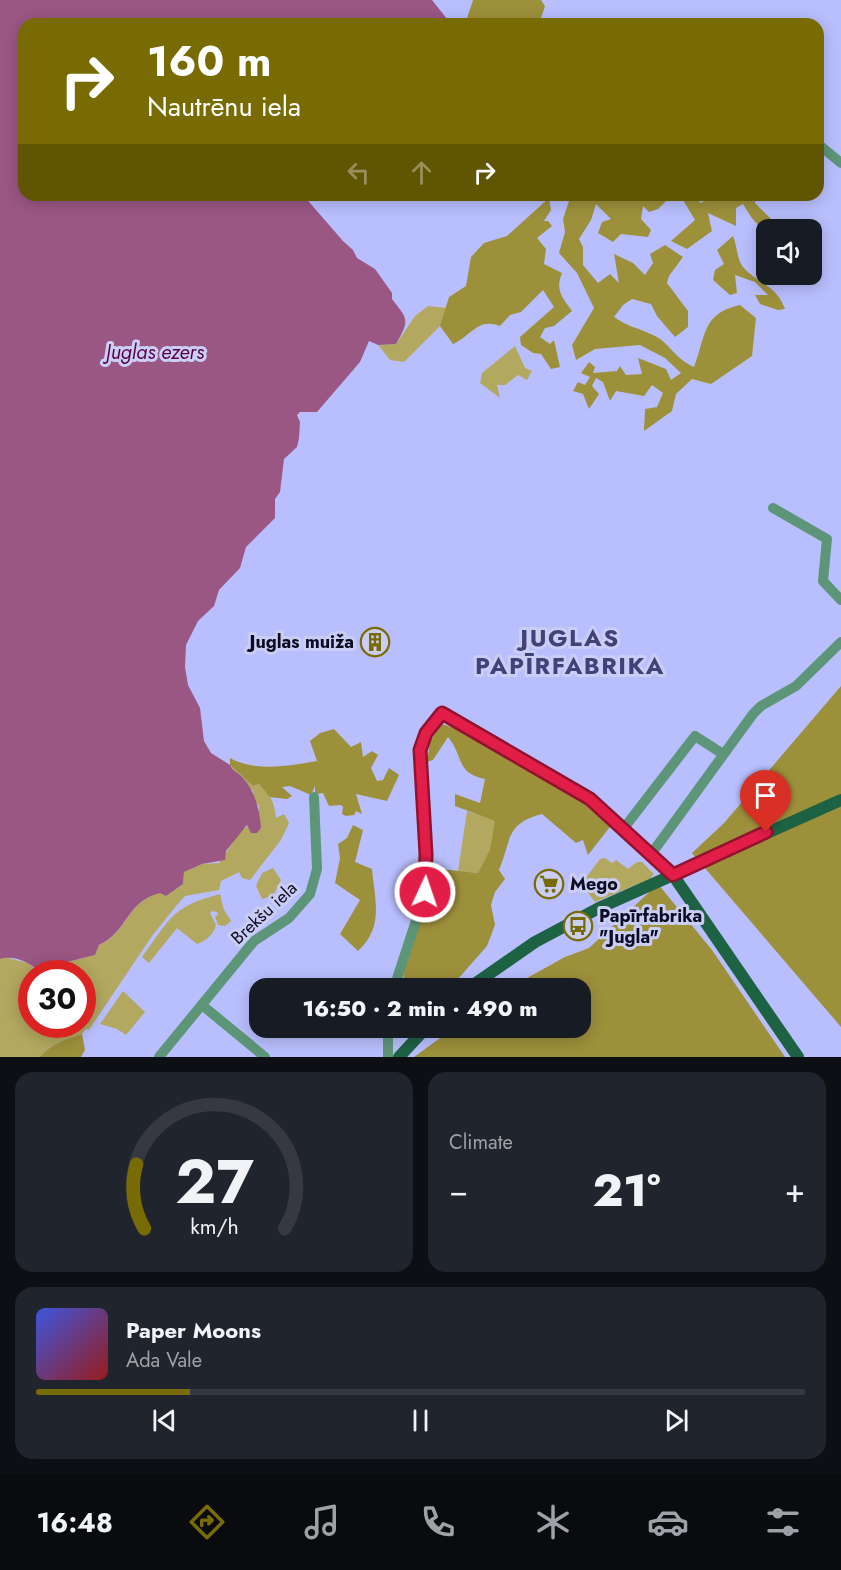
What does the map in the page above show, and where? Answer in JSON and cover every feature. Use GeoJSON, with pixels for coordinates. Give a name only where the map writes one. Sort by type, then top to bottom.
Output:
{"type":"FeatureCollection","features":[{"type":"Feature","properties":{"kind":"main road"},"geometry":{"type":"LineString","coordinates":[[484,978],[536,942],[599,908],[841,800]]}},
{"type":"Feature","properties":{"kind":"main road"},"geometry":{"type":"LineString","coordinates":[[673,875],[798,1057]]}},
{"type":"Feature","properties":{"kind":"main road"},"geometry":{"type":"LineString","coordinates":[[399,1057],[417,1038]]}},
{"type":"Feature","properties":{"kind":"street"},"geometry":{"type":"LineString","coordinates":[[824,149],[841,162]]}},
{"type":"Feature","properties":{"kind":"street"},"geometry":{"type":"LineString","coordinates":[[773,508],[827,539],[823,581],[841,600]]}},
{"type":"Feature","properties":{"kind":"street"},"geometry":{"type":"LineString","coordinates":[[652,853],[723,754],[761,706],[796,686],[841,642]]}},
{"type":"Feature","properties":{"kind":"street"},"geometry":{"type":"LineString","coordinates":[[397,978],[426,885],[420,750],[426,733],[442,713],[581,793],[624,828],[673,875]]}},
{"type":"Feature","properties":{"kind":"street"},"geometry":{"type":"LineString","coordinates":[[624,828],[695,736],[723,754]]}},
{"type":"Feature","properties":{"kind":"street","name":"Brekšu iela"},"geometry":{"type":"LineString","coordinates":[[159,1057],[254,941],[300,908],[314,887],[317,869],[314,797]]}},
{"type":"Feature","properties":{"kind":"street"},"geometry":{"type":"LineString","coordinates":[[202,1005],[265,1057]]}},
{"type":"Feature","properties":{"kind":"street"},"geometry":{"type":"LineString","coordinates":[[388,1038],[388,1057]]}},
{"type":"Feature","properties":{"kind":"shaded area"},"geometry":{"type":"Polygon","coordinates":[[[473,0],[541,0],[545,6],[541,18],[467,18],[473,0]]]}},
{"type":"Feature","properties":{"kind":"shaded area"},"geometry":{"type":"Polygon","coordinates":[[[546,201],[550,201],[551,210],[544,221],[548,221],[552,226],[537,238],[546,249],[544,264],[562,273],[559,289],[572,311],[554,326],[545,328],[540,337],[550,344],[554,340],[560,367],[551,369],[541,354],[533,353],[521,345],[520,337],[554,307],[543,290],[521,312],[510,315],[500,326],[486,324],[480,326],[453,344],[440,326],[449,297],[466,286],[471,257],[484,243],[507,236],[546,201]]]}},
{"type":"Feature","properties":{"kind":"shaded area"},"geometry":{"type":"Polygon","coordinates":[[[569,201],[666,201],[658,209],[649,212],[643,206],[641,219],[651,230],[648,237],[621,234],[613,242],[598,233],[602,222],[611,219],[596,204],[591,220],[579,239],[583,247],[583,265],[598,283],[610,274],[619,283],[614,254],[633,263],[645,275],[653,263],[650,254],[665,245],[683,257],[669,276],[667,283],[688,311],[688,327],[675,337],[657,316],[651,304],[632,299],[623,305],[614,317],[659,338],[682,360],[694,367],[707,327],[712,320],[718,314],[740,305],[756,318],[752,356],[711,384],[692,379],[676,394],[672,411],[644,431],[645,409],[657,407],[663,393],[652,385],[644,396],[616,391],[610,401],[603,382],[596,378],[592,386],[599,394],[589,409],[583,394],[573,391],[578,382],[585,385],[590,377],[581,373],[589,362],[595,367],[593,373],[617,371],[620,366],[626,375],[642,374],[638,358],[666,369],[671,380],[681,373],[665,358],[640,345],[595,349],[576,360],[572,345],[594,308],[577,273],[559,253],[565,232],[563,219],[569,201]]]}},
{"type":"Feature","properties":{"kind":"shaded area"},"geometry":{"type":"Polygon","coordinates":[[[684,201],[699,201],[700,203],[705,201],[756,201],[771,219],[756,219],[756,222],[743,204],[736,208],[736,226],[708,213],[712,231],[687,249],[671,241],[695,220],[684,201]]]}},
{"type":"Feature","properties":{"kind":"shaded area"},"geometry":{"type":"Polygon","coordinates":[[[733,236],[739,260],[743,267],[756,278],[756,283],[735,275],[737,293],[730,295],[713,280],[715,270],[724,264],[717,250],[733,236]]]}},
{"type":"Feature","properties":{"kind":"shaded area"},"geometry":{"type":"Polygon","coordinates":[[[758,285],[766,285],[772,289],[785,309],[778,310],[760,304],[755,295],[768,295],[758,285]]]}},
{"type":"Feature","properties":{"kind":"shaded area"},"geometry":{"type":"Polygon","coordinates":[[[428,306],[447,308],[440,326],[404,362],[390,360],[378,345],[396,344],[415,316],[428,306]]]}},
{"type":"Feature","properties":{"kind":"shaded area"},"geometry":{"type":"Polygon","coordinates":[[[515,346],[525,368],[532,371],[527,380],[518,375],[505,385],[497,385],[500,398],[480,383],[482,373],[515,346]]]}},
{"type":"Feature","properties":{"kind":"shaded area"},"geometry":{"type":"Polygon","coordinates":[[[841,686],[841,1027],[692,853],[724,823],[841,686]]]}},
{"type":"Feature","properties":{"kind":"shaded area"},"geometry":{"type":"Polygon","coordinates":[[[442,724],[457,729],[580,798],[613,823],[588,855],[583,840],[576,843],[542,814],[530,818],[516,828],[511,834],[499,870],[505,879],[495,892],[491,905],[495,925],[487,946],[459,978],[404,978],[432,881],[440,869],[478,873],[490,850],[495,821],[455,806],[455,794],[480,803],[485,779],[469,773],[464,768],[448,737],[433,760],[427,762],[430,741],[442,724]]]}},
{"type":"Feature","properties":{"kind":"shaded area"},"geometry":{"type":"Polygon","coordinates":[[[334,729],[351,747],[361,742],[363,757],[372,751],[378,755],[371,768],[377,781],[383,780],[389,768],[399,775],[387,801],[356,794],[362,814],[356,811],[354,815],[342,814],[343,807],[341,805],[329,806],[323,793],[315,794],[315,786],[311,795],[290,786],[282,787],[292,796],[287,799],[270,797],[259,784],[253,786],[230,765],[230,758],[261,766],[284,766],[317,761],[310,741],[320,733],[334,729]]]}},
{"type":"Feature","properties":{"kind":"shaded area"},"geometry":{"type":"Polygon","coordinates":[[[230,765],[253,786],[259,784],[263,787],[271,799],[276,818],[284,814],[289,823],[281,840],[250,880],[242,878],[239,872],[221,881],[219,890],[185,896],[152,936],[96,1020],[96,960],[75,960],[95,955],[99,945],[109,940],[141,902],[149,896],[161,892],[166,896],[183,884],[184,872],[202,864],[219,863],[240,832],[258,818],[259,806],[254,800],[253,791],[232,771],[230,765]]]}},
{"type":"Feature","properties":{"kind":"shaded area"},"geometry":{"type":"Polygon","coordinates":[[[467,811],[497,821],[491,850],[478,873],[458,871],[467,811]]]}},
{"type":"Feature","properties":{"kind":"shaded area"},"geometry":{"type":"Polygon","coordinates":[[[353,825],[363,830],[355,862],[372,869],[376,903],[372,933],[358,951],[340,934],[360,900],[335,883],[340,858],[338,844],[347,838],[353,825]]]}},
{"type":"Feature","properties":{"kind":"shaded area"},"geometry":{"type":"Polygon","coordinates":[[[605,858],[612,863],[616,860],[628,869],[637,862],[642,862],[654,874],[650,879],[595,902],[581,884],[600,859],[605,858]]]}},
{"type":"Feature","properties":{"kind":"shaded area"},"geometry":{"type":"Polygon","coordinates":[[[273,868],[281,880],[273,896],[262,899],[256,886],[262,873],[273,868]]]}},
{"type":"Feature","properties":{"kind":"shaded area"},"geometry":{"type":"Polygon","coordinates":[[[658,884],[712,950],[785,1057],[414,1057],[440,1038],[591,1038],[591,978],[527,978],[565,957],[589,948],[658,884]]]}},
{"type":"Feature","properties":{"kind":"shaded area"},"geometry":{"type":"Polygon","coordinates":[[[220,894],[224,910],[231,921],[225,926],[218,925],[215,916],[218,915],[217,912],[212,911],[210,913],[216,925],[203,941],[197,944],[177,928],[149,963],[142,957],[167,923],[181,909],[220,894]]]}},
{"type":"Feature","properties":{"kind":"shaded area"},"geometry":{"type":"Polygon","coordinates":[[[4,957],[18,960],[18,1038],[71,1038],[54,1045],[40,1057],[0,1057],[0,959],[4,957]]]}},
{"type":"Feature","properties":{"kind":"shaded area"},"geometry":{"type":"Polygon","coordinates":[[[123,991],[145,1012],[126,1035],[117,1029],[100,1024],[123,991]]]}},
{"type":"Feature","properties":{"kind":"shaded area"},"geometry":{"type":"Polygon","coordinates":[[[83,1038],[85,1050],[81,1057],[40,1057],[54,1045],[65,1040],[83,1038]]]}},
{"type":"Feature","properties":{"kind":"water","name":"Juglas ezers"},"geometry":{"type":"Polygon","coordinates":[[[0,0],[432,0],[446,18],[18,18],[18,201],[308,201],[353,250],[357,258],[375,269],[392,293],[392,299],[404,316],[405,324],[396,344],[378,345],[369,341],[360,362],[317,412],[300,412],[297,415],[300,422],[299,438],[297,447],[284,459],[280,492],[275,499],[275,518],[246,547],[240,568],[219,590],[214,606],[198,621],[186,645],[185,667],[188,685],[200,708],[204,741],[211,753],[230,765],[251,789],[256,801],[261,828],[257,833],[251,833],[247,825],[226,851],[225,860],[202,864],[184,872],[183,884],[166,896],[160,893],[140,903],[116,933],[99,945],[95,955],[75,960],[0,959],[0,0]]]}},
{"type":"Feature","properties":{"kind":"place","name":"Juglas muiža"},"geometry":{"type":"Point","coordinates":[375,642]}},
{"type":"Feature","properties":{"kind":"place","name":"Mego"},"geometry":{"type":"Point","coordinates":[549,884]}},
{"type":"Feature","properties":{"kind":"place","name":"Papīrfabrika \"Jugla\""},"geometry":{"type":"Point","coordinates":[578,926]}},
{"type":"Feature","properties":{"kind":"district","name":"JUGLAS PAPĪRFABRIKA"},"geometry":{"type":"Point","coordinates":[570,652]}},
{"type":"Feature","properties":{"kind":"route"},"geometry":{"type":"LineString","coordinates":[[425,892],[426,854],[420,750],[426,733],[442,713],[542,769],[590,799],[612,816],[673,875],[766,832]]}}]}
